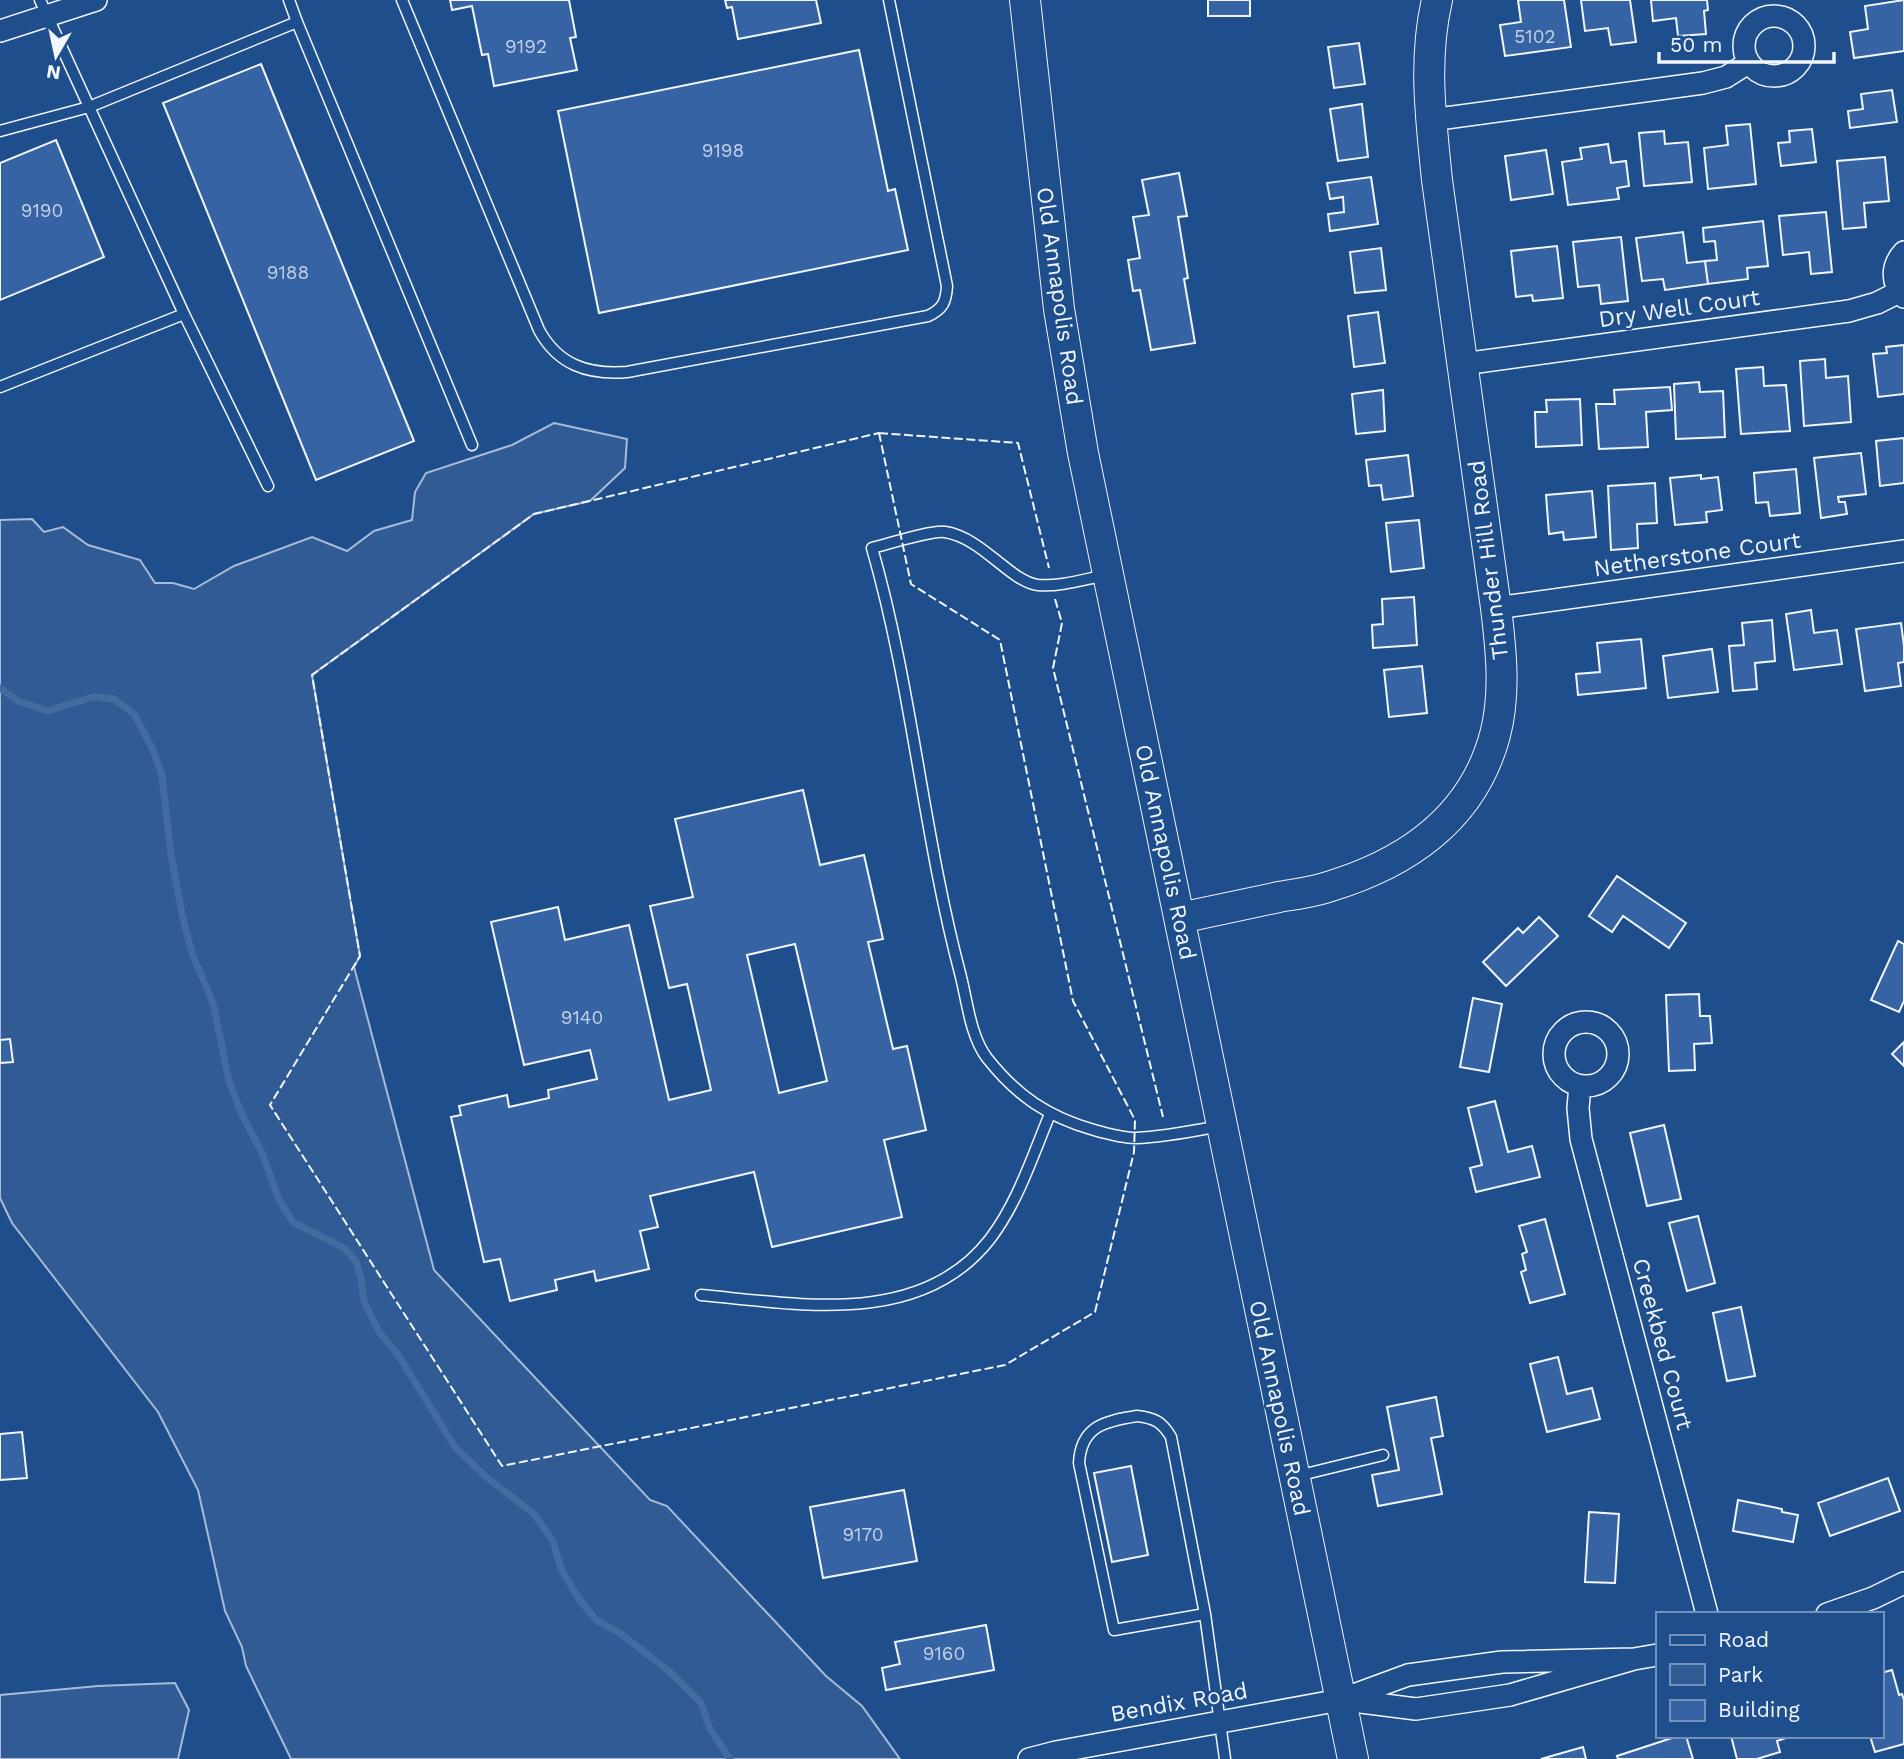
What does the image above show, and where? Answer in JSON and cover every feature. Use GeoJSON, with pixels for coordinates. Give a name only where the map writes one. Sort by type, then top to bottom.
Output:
{"type":"FeatureCollection","features":[{"type":"Feature","properties":{"kind":"main road","name":"Old Annapolis Road"},"geometry":{"type":"LineString","coordinates":[[1025,0],[1059,309],[1107,575],[1353,1759]]}},
{"type":"Feature","properties":{"kind":"main road","name":"Thunder Hill Road"},"geometry":{"type":"LineString","coordinates":[[1180,918],[1329,887],[1371,873],[1401,857],[1455,814],[1474,786],[1495,733],[1501,656],[1496,608],[1431,120],[1427,58],[1437,0]]}},
{"type":"Feature","properties":{"kind":"main road","name":"Old Annapolis Road"},"geometry":{"type":"LineString","coordinates":[[1340,1700],[1345,1759]]}},
{"type":"Feature","properties":{"kind":"street"},"geometry":{"type":"LineString","coordinates":[[0,31],[44,9],[96,0]]}},
{"type":"Feature","properties":{"kind":"street"},"geometry":{"type":"LineString","coordinates":[[1431,120],[1703,83],[1726,77],[1748,63]]}},
{"type":"Feature","properties":{"kind":"street","name":"Dry Well Court"},"geometry":{"type":"LineString","coordinates":[[1463,364],[1849,311],[1902,294],[1894,274],[1895,264],[1904,252]]}},
{"type":"Feature","properties":{"kind":"street","name":"Netherstone Court"},"geometry":{"type":"LineString","coordinates":[[1496,608],[1904,551]]}},
{"type":"Feature","properties":{"kind":"street","name":"Creekbed Court"},"geometry":{"type":"LineString","coordinates":[[1580,1086],[1578,1108],[1581,1139],[1706,1612]]}},
{"type":"Feature","properties":{"kind":"street"},"geometry":{"type":"LineString","coordinates":[[1833,1612],[1873,1598],[1904,1583]]}},
{"type":"Feature","properties":{"kind":"street"},"geometry":{"type":"LineString","coordinates":[[1340,1700],[1416,1709],[1510,1695],[1656,1655]]}},
{"type":"Feature","properties":{"kind":"street"},"geometry":{"type":"LineString","coordinates":[[1340,1700],[1409,1675],[1502,1662],[1634,1659]]}},
{"type":"Feature","properties":{"kind":"street","name":"Bendix Road"},"geometry":{"type":"LineString","coordinates":[[1029,1759],[1340,1700]]}},
{"type":"Feature","properties":{"kind":"lane"},"geometry":{"type":"LineString","coordinates":[[289,0],[472,445]]}},
{"type":"Feature","properties":{"kind":"lane"},"geometry":{"type":"LineString","coordinates":[[402,0],[548,347],[568,362],[607,374],[928,316],[940,310],[947,299],[947,286],[889,0]]}},
{"type":"Feature","properties":{"kind":"lane"},"geometry":{"type":"LineString","coordinates":[[44,9],[184,314],[268,486]]}},
{"type":"Feature","properties":{"kind":"lane"},"geometry":{"type":"LineString","coordinates":[[0,131],[89,107],[297,22]]}},
{"type":"Feature","properties":{"kind":"lane"},"geometry":{"type":"LineString","coordinates":[[0,387],[184,314]]}},
{"type":"Feature","properties":{"kind":"lane"},"geometry":{"type":"LineString","coordinates":[[1107,575],[1036,585],[1017,575],[964,536],[942,531],[872,548],[888,604],[903,678],[944,912],[975,1031],[985,1055],[1021,1094],[1050,1114],[1072,1124],[1134,1138],[1223,1126]]}},
{"type":"Feature","properties":{"kind":"lane"},"geometry":{"type":"LineString","coordinates":[[701,1295],[807,1304],[859,1304],[901,1297],[939,1282],[963,1266],[989,1239],[1014,1200],[1050,1114]]}},
{"type":"Feature","properties":{"kind":"lane"},"geometry":{"type":"LineString","coordinates":[[1205,1614],[1114,1630],[1079,1463],[1085,1437],[1097,1426],[1137,1416],[1152,1418],[1164,1424],[1171,1437],[1205,1614],[1225,1759]]}},
{"type":"Feature","properties":{"kind":"lane"},"geometry":{"type":"LineString","coordinates":[[1294,1477],[1382,1455]]}},
{"type":"Feature","properties":{"kind":"green space"},"geometry":{"type":"Polygon","coordinates":[[[554,423],[627,439],[625,468],[590,501],[534,514],[312,675],[360,956],[354,967],[434,1270],[650,1500],[667,1506],[826,1676],[862,1706],[900,1759],[291,1759],[246,1666],[242,1647],[225,1611],[198,1490],[158,1412],[12,1223],[0,1198],[0,520],[32,519],[44,532],[63,527],[88,545],[140,560],[155,583],[173,583],[194,589],[234,566],[312,537],[347,551],[374,531],[412,520],[415,492],[426,473],[512,445],[554,423]]]}},
{"type":"Feature","properties":{"kind":"green space"},"geometry":{"type":"Polygon","coordinates":[[[175,1683],[189,1710],[178,1759],[0,1759],[0,1695],[98,1686],[175,1683]]]}},
{"type":"Feature","properties":{"kind":"building"},"geometry":{"type":"Polygon","coordinates":[[[450,0],[569,0],[576,37],[570,38],[577,70],[494,86],[488,54],[482,55],[472,6],[452,10],[450,0]]]}},
{"type":"Feature","properties":{"kind":"building"},"geometry":{"type":"Polygon","coordinates":[[[725,0],[816,0],[821,23],[738,39],[732,7],[727,8],[725,0]]]}},
{"type":"Feature","properties":{"kind":"building"},"geometry":{"type":"Polygon","coordinates":[[[1208,0],[1250,0],[1250,16],[1208,16],[1208,0]]]}},
{"type":"Feature","properties":{"kind":"building"},"geometry":{"type":"Polygon","coordinates":[[[1518,0],[1564,0],[1571,47],[1505,56],[1500,25],[1521,22],[1518,0]]]}},
{"type":"Feature","properties":{"kind":"building"},"geometry":{"type":"Polygon","coordinates":[[[1581,0],[1630,0],[1636,42],[1611,45],[1608,28],[1585,31],[1581,0]]]}},
{"type":"Feature","properties":{"kind":"building"},"geometry":{"type":"Polygon","coordinates":[[[1651,0],[1707,0],[1708,10],[1704,11],[1706,34],[1678,36],[1676,18],[1653,21],[1651,0]]]}},
{"type":"Feature","properties":{"kind":"building"},"geometry":{"type":"Polygon","coordinates":[[[1904,0],[1904,51],[1854,58],[1850,32],[1868,29],[1865,6],[1904,0]]]}},
{"type":"Feature","properties":{"kind":"building"},"geometry":{"type":"Polygon","coordinates":[[[1359,43],[1365,84],[1334,88],[1328,47],[1359,43]]]}},
{"type":"Feature","properties":{"kind":"building"},"geometry":{"type":"Polygon","coordinates":[[[859,50],[888,191],[895,189],[908,250],[599,313],[558,111],[859,50]]]}},
{"type":"Feature","properties":{"kind":"building"},"geometry":{"type":"Polygon","coordinates":[[[261,64],[414,441],[316,480],[163,103],[261,64]]]}},
{"type":"Feature","properties":{"kind":"building"},"geometry":{"type":"Polygon","coordinates":[[[1892,90],[1897,122],[1850,128],[1848,111],[1863,109],[1861,94],[1892,90]]]}},
{"type":"Feature","properties":{"kind":"building"},"geometry":{"type":"Polygon","coordinates":[[[1362,104],[1368,157],[1338,161],[1330,109],[1362,104]]]}},
{"type":"Feature","properties":{"kind":"building"},"geometry":{"type":"Polygon","coordinates":[[[1750,124],[1756,184],[1708,189],[1704,148],[1728,145],[1726,126],[1750,124]]]}},
{"type":"Feature","properties":{"kind":"building"},"geometry":{"type":"Polygon","coordinates":[[[1812,129],[1816,162],[1781,166],[1778,143],[1790,142],[1789,131],[1812,129]]]}},
{"type":"Feature","properties":{"kind":"building"},"geometry":{"type":"Polygon","coordinates":[[[1664,131],[1665,144],[1688,142],[1692,182],[1644,186],[1639,133],[1664,131]]]}},
{"type":"Feature","properties":{"kind":"building"},"geometry":{"type":"Polygon","coordinates":[[[56,140],[104,257],[0,300],[0,163],[56,140]]]}},
{"type":"Feature","properties":{"kind":"building"},"geometry":{"type":"Polygon","coordinates":[[[1608,144],[1611,163],[1626,161],[1629,186],[1617,188],[1619,199],[1568,205],[1562,162],[1582,159],[1580,148],[1608,144]]]}},
{"type":"Feature","properties":{"kind":"building"},"geometry":{"type":"Polygon","coordinates":[[[1546,150],[1553,194],[1511,200],[1505,156],[1546,150]]]}},
{"type":"Feature","properties":{"kind":"building"},"geometry":{"type":"Polygon","coordinates":[[[1885,157],[1889,201],[1864,203],[1866,227],[1843,229],[1837,161],[1885,157]]]}},
{"type":"Feature","properties":{"kind":"building"},"geometry":{"type":"Polygon","coordinates":[[[1179,173],[1187,216],[1178,217],[1188,278],[1184,279],[1195,343],[1151,350],[1140,290],[1133,291],[1128,260],[1140,258],[1133,217],[1149,215],[1142,180],[1179,173]]]}},
{"type":"Feature","properties":{"kind":"building"},"geometry":{"type":"Polygon","coordinates":[[[1371,177],[1378,224],[1330,231],[1328,214],[1344,212],[1343,197],[1330,199],[1327,183],[1371,177]]]}},
{"type":"Feature","properties":{"kind":"building"},"geometry":{"type":"Polygon","coordinates":[[[1826,212],[1832,272],[1811,274],[1809,252],[1783,255],[1779,216],[1826,212]]]}},
{"type":"Feature","properties":{"kind":"building"},"geometry":{"type":"Polygon","coordinates":[[[1763,221],[1768,266],[1747,268],[1748,279],[1708,284],[1705,261],[1717,260],[1715,241],[1704,242],[1703,228],[1763,221]]]}},
{"type":"Feature","properties":{"kind":"building"},"geometry":{"type":"Polygon","coordinates":[[[1683,232],[1687,263],[1705,261],[1708,284],[1665,290],[1663,279],[1642,281],[1636,238],[1683,232]]]}},
{"type":"Feature","properties":{"kind":"building"},"geometry":{"type":"Polygon","coordinates":[[[1621,237],[1628,301],[1601,304],[1599,285],[1578,287],[1573,242],[1621,237]]]}},
{"type":"Feature","properties":{"kind":"building"},"geometry":{"type":"Polygon","coordinates":[[[1557,246],[1563,298],[1533,301],[1532,295],[1516,297],[1511,251],[1557,246]]]}},
{"type":"Feature","properties":{"kind":"building"},"geometry":{"type":"Polygon","coordinates":[[[1381,248],[1386,290],[1355,293],[1350,252],[1381,248]]]}},
{"type":"Feature","properties":{"kind":"building"},"geometry":{"type":"Polygon","coordinates":[[[1378,312],[1385,363],[1354,367],[1348,316],[1378,312]]]}},
{"type":"Feature","properties":{"kind":"building"},"geometry":{"type":"Polygon","coordinates":[[[1904,345],[1904,394],[1878,397],[1873,354],[1887,353],[1886,347],[1904,345]]]}},
{"type":"Feature","properties":{"kind":"building"},"geometry":{"type":"Polygon","coordinates":[[[1825,359],[1826,378],[1848,376],[1851,422],[1804,426],[1800,361],[1825,359]]]}},
{"type":"Feature","properties":{"kind":"building"},"geometry":{"type":"Polygon","coordinates":[[[1763,367],[1764,386],[1786,385],[1790,431],[1741,434],[1736,369],[1763,367]]]}},
{"type":"Feature","properties":{"kind":"building"},"geometry":{"type":"Polygon","coordinates":[[[1699,382],[1700,392],[1723,391],[1725,437],[1676,439],[1674,384],[1699,382]]]}},
{"type":"Feature","properties":{"kind":"building"},"geometry":{"type":"Polygon","coordinates":[[[1670,387],[1672,410],[1646,412],[1648,447],[1599,449],[1596,404],[1615,404],[1614,390],[1670,387]]]}},
{"type":"Feature","properties":{"kind":"building"},"geometry":{"type":"Polygon","coordinates":[[[1383,390],[1385,431],[1356,434],[1352,394],[1383,390]]]}},
{"type":"Feature","properties":{"kind":"building"},"geometry":{"type":"Polygon","coordinates":[[[1580,399],[1582,445],[1536,447],[1535,412],[1547,412],[1546,400],[1580,399]]]}},
{"type":"Feature","properties":{"kind":"building"},"geometry":{"type":"Polygon","coordinates":[[[1904,438],[1904,483],[1880,486],[1876,441],[1904,438]]]}},
{"type":"Feature","properties":{"kind":"building"},"geometry":{"type":"Polygon","coordinates":[[[1861,453],[1866,494],[1838,497],[1839,502],[1845,502],[1847,514],[1821,518],[1814,458],[1861,453]]]}},
{"type":"Feature","properties":{"kind":"building"},"geometry":{"type":"Polygon","coordinates":[[[1408,455],[1413,496],[1383,500],[1381,485],[1369,486],[1366,460],[1408,455]]]}},
{"type":"Feature","properties":{"kind":"building"},"geometry":{"type":"Polygon","coordinates":[[[1796,469],[1800,513],[1770,516],[1768,502],[1756,503],[1754,473],[1796,469]]]}},
{"type":"Feature","properties":{"kind":"building"},"geometry":{"type":"Polygon","coordinates":[[[1701,475],[1701,479],[1718,477],[1722,510],[1706,512],[1707,522],[1675,525],[1670,478],[1701,475]]]}},
{"type":"Feature","properties":{"kind":"building"},"geometry":{"type":"Polygon","coordinates":[[[1655,483],[1657,523],[1637,524],[1638,548],[1611,550],[1608,486],[1655,483]]]}},
{"type":"Feature","properties":{"kind":"building"},"geometry":{"type":"Polygon","coordinates":[[[1592,491],[1596,537],[1564,540],[1563,532],[1549,534],[1546,495],[1592,491]]]}},
{"type":"Feature","properties":{"kind":"building"},"geometry":{"type":"Polygon","coordinates":[[[1419,520],[1424,568],[1391,572],[1386,523],[1419,520]]]}},
{"type":"Feature","properties":{"kind":"building"},"geometry":{"type":"Polygon","coordinates":[[[1414,597],[1417,645],[1373,648],[1372,625],[1383,624],[1382,599],[1414,597]]]}},
{"type":"Feature","properties":{"kind":"building"},"geometry":{"type":"Polygon","coordinates":[[[1811,610],[1814,633],[1837,630],[1842,664],[1794,670],[1786,614],[1811,610]]]}},
{"type":"Feature","properties":{"kind":"building"},"geometry":{"type":"Polygon","coordinates":[[[1772,620],[1775,661],[1755,663],[1757,689],[1733,691],[1729,646],[1744,645],[1742,623],[1772,620]]]}},
{"type":"Feature","properties":{"kind":"building"},"geometry":{"type":"Polygon","coordinates":[[[1901,623],[1904,662],[1898,663],[1901,686],[1865,691],[1856,629],[1901,623]]]}},
{"type":"Feature","properties":{"kind":"building"},"geometry":{"type":"Polygon","coordinates":[[[1641,639],[1646,688],[1578,695],[1576,674],[1600,672],[1597,643],[1641,639]]]}},
{"type":"Feature","properties":{"kind":"building"},"geometry":{"type":"Polygon","coordinates":[[[1712,649],[1718,692],[1668,698],[1663,656],[1712,649]]]}},
{"type":"Feature","properties":{"kind":"building"},"geometry":{"type":"Polygon","coordinates":[[[1422,666],[1427,713],[1389,717],[1384,670],[1422,666]]]}},
{"type":"Feature","properties":{"kind":"building"},"geometry":{"type":"Polygon","coordinates":[[[803,790],[820,865],[864,855],[883,939],[868,942],[893,1049],[907,1046],[926,1130],[884,1140],[902,1217],[772,1247],[754,1172],[650,1196],[658,1227],[640,1231],[649,1269],[596,1281],[594,1271],[555,1280],[557,1290],[510,1301],[500,1259],[484,1262],[451,1117],[461,1115],[459,1106],[507,1095],[509,1107],[549,1098],[548,1090],[597,1079],[590,1050],[524,1065],[491,922],[558,907],[565,940],[629,925],[669,1100],[711,1090],[687,984],[669,988],[650,906],[693,897],[675,819],[803,790]],[[795,944],[747,955],[779,1093],[827,1081],[795,944]]]}},
{"type":"Feature","properties":{"kind":"building"},"geometry":{"type":"Polygon","coordinates":[[[1617,876],[1686,923],[1669,948],[1623,916],[1612,932],[1589,916],[1617,876]]]}},
{"type":"Feature","properties":{"kind":"building"},"geometry":{"type":"Polygon","coordinates":[[[1539,917],[1558,936],[1506,986],[1483,962],[1518,928],[1523,933],[1539,917]]]}},
{"type":"Feature","properties":{"kind":"building"},"geometry":{"type":"Polygon","coordinates":[[[1898,941],[1904,944],[1904,1001],[1899,1012],[1871,1000],[1898,941]]]}},
{"type":"Feature","properties":{"kind":"building"},"geometry":{"type":"Polygon","coordinates":[[[1699,994],[1700,1016],[1710,1016],[1712,1043],[1694,1044],[1695,1070],[1669,1071],[1666,995],[1699,994]]]}},
{"type":"Feature","properties":{"kind":"building"},"geometry":{"type":"Polygon","coordinates":[[[1473,998],[1502,1004],[1489,1072],[1460,1067],[1473,998]]]}},
{"type":"Feature","properties":{"kind":"building"},"geometry":{"type":"Polygon","coordinates":[[[10,1039],[13,1062],[0,1063],[0,1040],[10,1039]]]}},
{"type":"Feature","properties":{"kind":"building"},"geometry":{"type":"Polygon","coordinates":[[[1904,1042],[1904,1066],[1892,1054],[1904,1042]]]}},
{"type":"Feature","properties":{"kind":"building"},"geometry":{"type":"Polygon","coordinates":[[[1495,1101],[1508,1152],[1532,1146],[1540,1177],[1476,1192],[1470,1168],[1482,1165],[1468,1108],[1495,1101]]]}},
{"type":"Feature","properties":{"kind":"building"},"geometry":{"type":"Polygon","coordinates":[[[1664,1125],[1681,1199],[1647,1206],[1630,1133],[1664,1125]]]}},
{"type":"Feature","properties":{"kind":"building"},"geometry":{"type":"Polygon","coordinates":[[[1698,1216],[1715,1283],[1687,1291],[1669,1223],[1698,1216]]]}},
{"type":"Feature","properties":{"kind":"building"},"geometry":{"type":"Polygon","coordinates":[[[1545,1219],[1565,1294],[1530,1303],[1521,1272],[1526,1270],[1522,1254],[1527,1252],[1519,1226],[1545,1219]]]}},
{"type":"Feature","properties":{"kind":"building"},"geometry":{"type":"Polygon","coordinates":[[[1741,1307],[1755,1376],[1727,1381],[1713,1313],[1741,1307]]]}},
{"type":"Feature","properties":{"kind":"building"},"geometry":{"type":"Polygon","coordinates":[[[1558,1357],[1567,1394],[1592,1388],[1600,1419],[1547,1432],[1530,1364],[1558,1357]]]}},
{"type":"Feature","properties":{"kind":"building"},"geometry":{"type":"Polygon","coordinates":[[[1436,1397],[1443,1436],[1431,1438],[1442,1494],[1378,1506],[1372,1475],[1399,1470],[1387,1407],[1436,1397]]]}},
{"type":"Feature","properties":{"kind":"building"},"geometry":{"type":"Polygon","coordinates":[[[22,1432],[27,1478],[0,1480],[0,1434],[22,1432]]]}},
{"type":"Feature","properties":{"kind":"building"},"geometry":{"type":"Polygon","coordinates":[[[1131,1466],[1148,1555],[1112,1562],[1094,1473],[1131,1466]]]}},
{"type":"Feature","properties":{"kind":"building"},"geometry":{"type":"Polygon","coordinates":[[[1888,1478],[1900,1511],[1830,1536],[1818,1503],[1888,1478]]]}},
{"type":"Feature","properties":{"kind":"building"},"geometry":{"type":"Polygon","coordinates":[[[904,1490],[917,1561],[823,1578],[810,1507],[904,1490]]]}},
{"type":"Feature","properties":{"kind":"building"},"geometry":{"type":"Polygon","coordinates":[[[1738,1500],[1798,1515],[1793,1542],[1733,1531],[1738,1500]]]}},
{"type":"Feature","properties":{"kind":"building"},"geometry":{"type":"Polygon","coordinates":[[[1589,1512],[1619,1514],[1615,1583],[1585,1582],[1589,1512]]]}},
{"type":"Feature","properties":{"kind":"building"},"geometry":{"type":"Polygon","coordinates":[[[986,1625],[994,1670],[886,1690],[882,1668],[900,1664],[895,1642],[986,1625]]]}},
{"type":"Feature","properties":{"kind":"building"},"geometry":{"type":"Polygon","coordinates":[[[1892,1670],[1899,1695],[1902,1694],[1904,1700],[1904,1744],[1875,1752],[1871,1738],[1883,1738],[1883,1672],[1892,1670]]]}},
{"type":"Feature","properties":{"kind":"building"},"geometry":{"type":"Polygon","coordinates":[[[1672,1738],[1687,1738],[1693,1759],[1618,1759],[1617,1756],[1672,1738]]]}},
{"type":"Feature","properties":{"kind":"building"},"geometry":{"type":"Polygon","coordinates":[[[1732,1738],[1786,1738],[1777,1741],[1780,1752],[1757,1759],[1737,1759],[1732,1738]]]}},
{"type":"Feature","properties":{"kind":"building"},"geometry":{"type":"Polygon","coordinates":[[[1583,1747],[1586,1759],[1541,1759],[1583,1747]]]}},
{"type":"Feature","properties":{"kind":"waterway"},"geometry":{"type":"LineString","coordinates":[[0,688],[18,701],[47,711],[93,697],[114,699],[134,714],[153,750],[162,775],[171,855],[182,914],[192,953],[213,1003],[229,1081],[242,1115],[262,1153],[279,1200],[293,1222],[344,1248],[356,1261],[364,1302],[379,1332],[397,1353],[455,1447],[486,1477],[534,1514],[553,1541],[561,1569],[579,1599],[597,1621],[620,1633],[670,1672],[701,1703],[710,1729],[730,1759]]}},
{"type":"Feature","properties":{"kind":"fence"},"geometry":{"type":"LineString","coordinates":[[879,433],[911,584],[1000,640],[1073,1001],[1135,1120],[1134,1152],[1095,1312],[1005,1365],[502,1466],[270,1105],[360,956],[312,675],[534,514],[879,433]]}},
{"type":"Feature","properties":{"kind":"fence"},"geometry":{"type":"LineString","coordinates":[[879,433],[1018,443],[1049,568]]}},
{"type":"Feature","properties":{"kind":"fence"},"geometry":{"type":"LineString","coordinates":[[1055,599],[1062,623],[1053,668],[1163,1117]]}}]}
